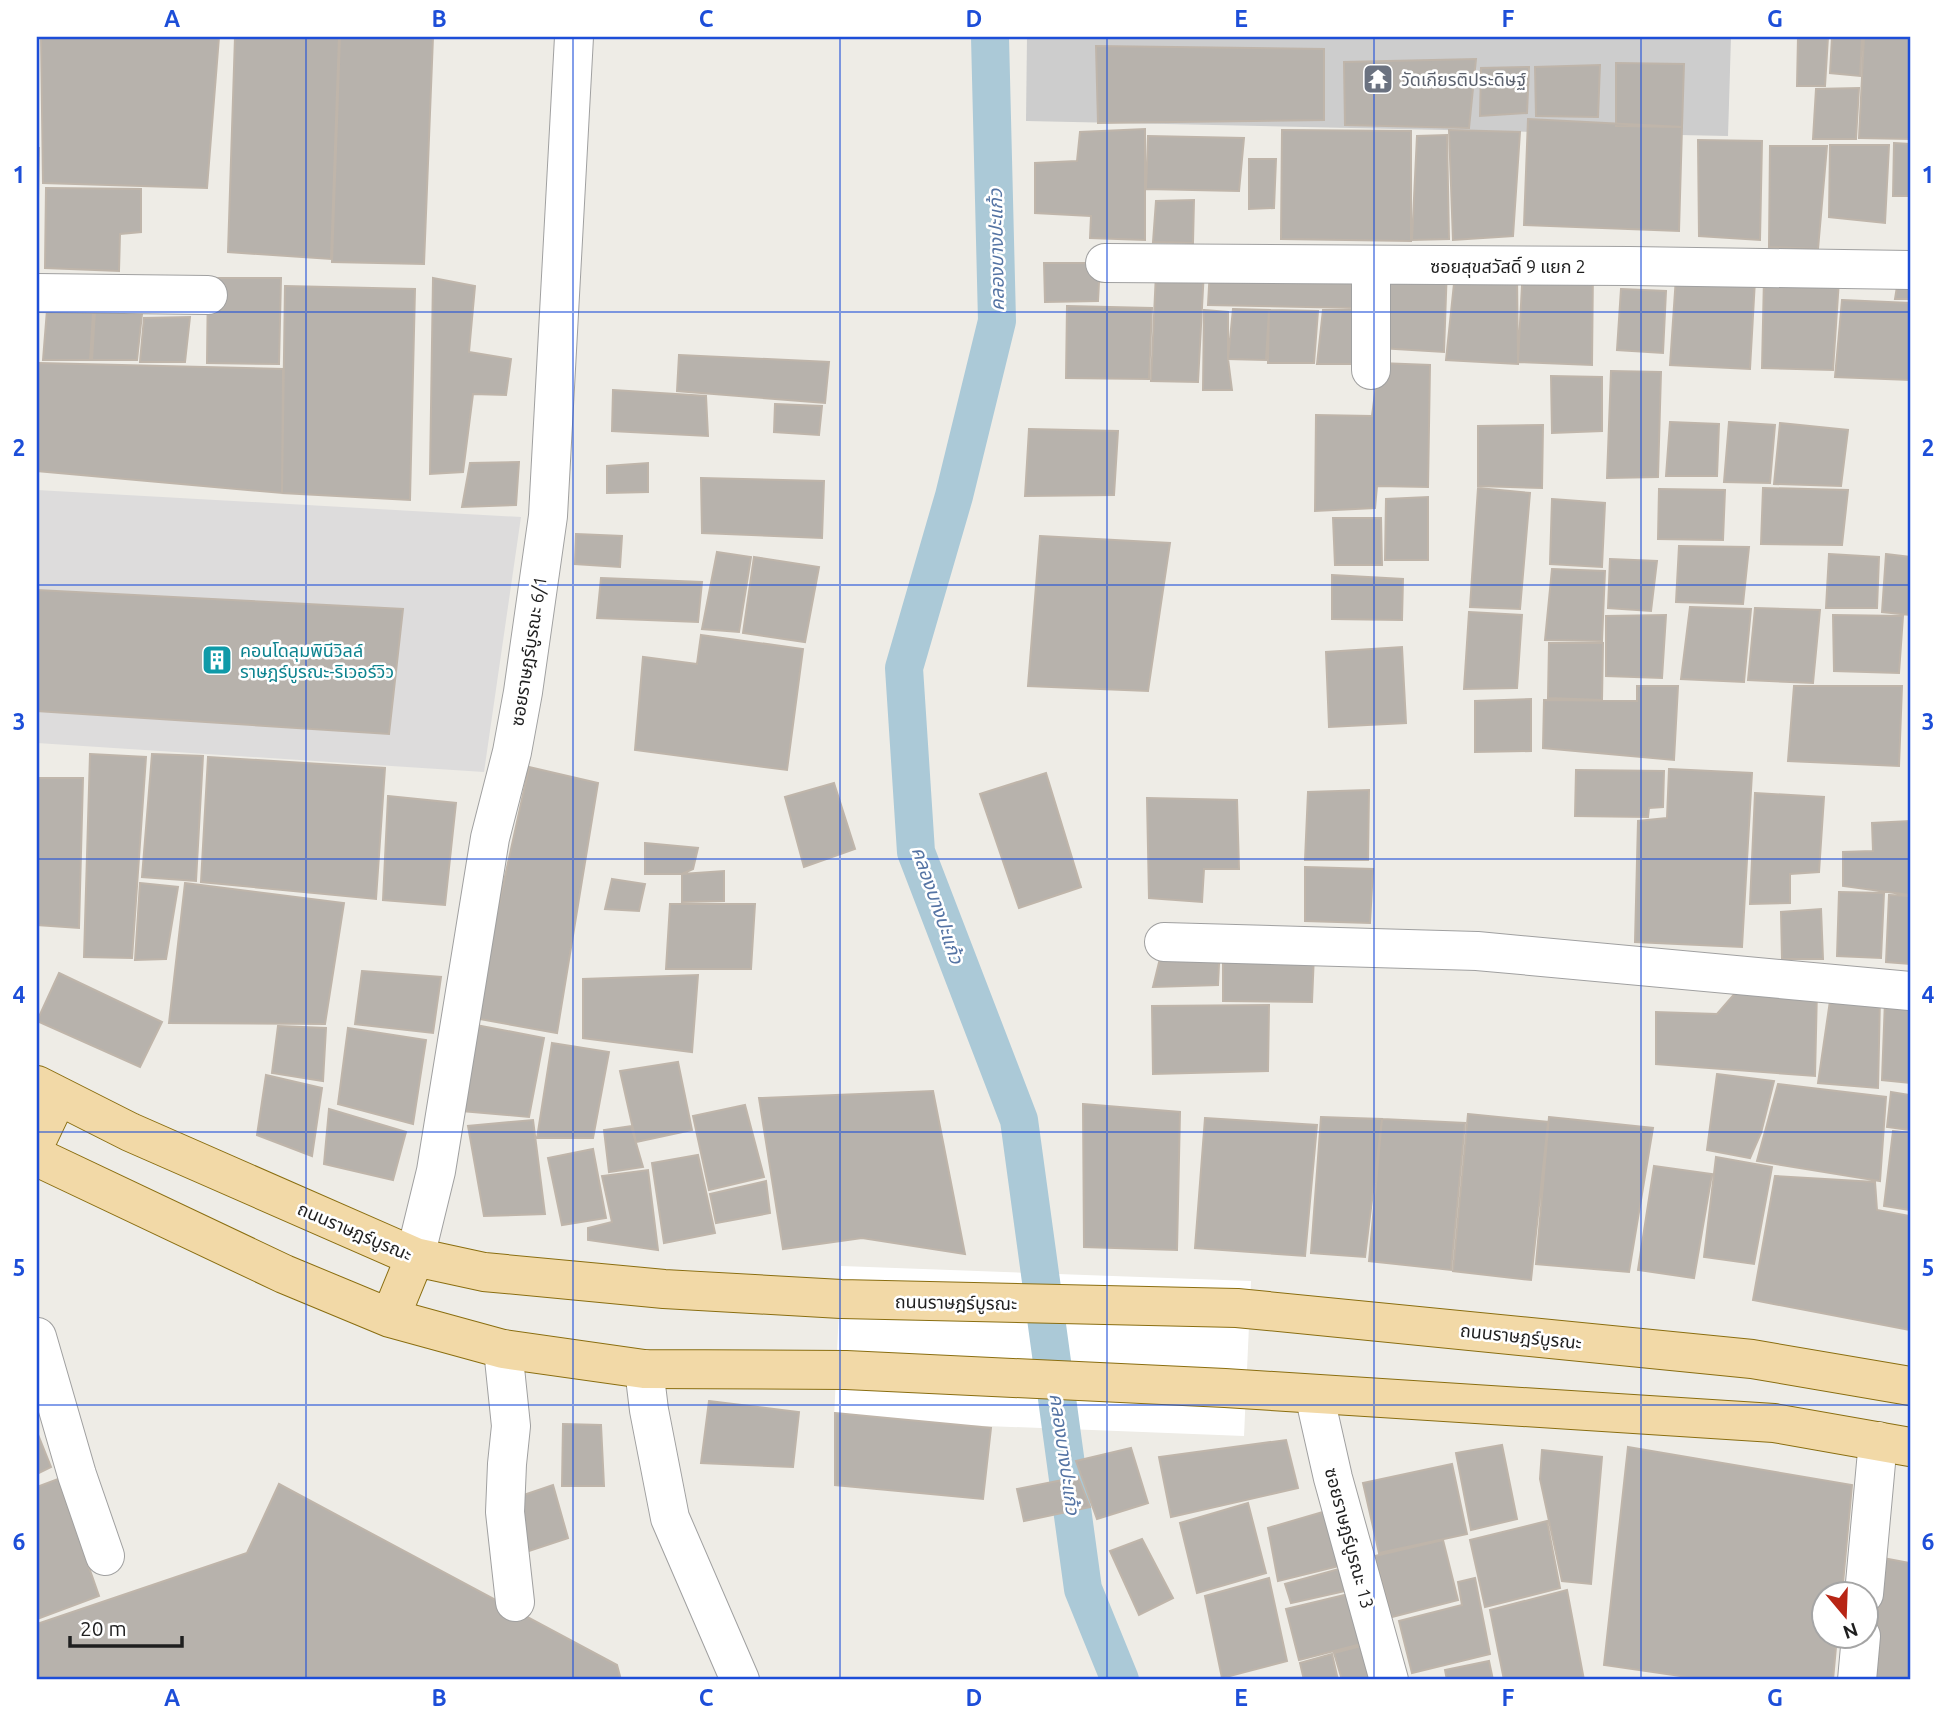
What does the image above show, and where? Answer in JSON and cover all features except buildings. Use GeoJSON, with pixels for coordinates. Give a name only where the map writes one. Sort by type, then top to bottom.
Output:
{"type":"FeatureCollection","features":[{"type":"Feature","properties":{"kind":"main road","name":"ถนนราษฎร์บูรณะ"},"geometry":{"type":"LineString","coordinates":[[47,1090],[130,1132],[415,1257],[484,1272],[664,1289],[841,1299],[1237,1308],[1752,1359],[1910,1387]]}},
{"type":"Feature","properties":{"kind":"main road"},"geometry":{"type":"LineString","coordinates":[[37,1140],[47,1090]]}},
{"type":"Feature","properties":{"kind":"main road"},"geometry":{"type":"LineString","coordinates":[[37,1157],[284,1274],[390,1318],[503,1349],[644,1369],[846,1370],[1225,1388],[1774,1423],[1894,1444]]}},
{"type":"Feature","properties":{"kind":"main road"},"geometry":{"type":"LineString","coordinates":[[390,1318],[415,1257]]}},
{"type":"Feature","properties":{"kind":"street","name":"ซอยราษฎร์บูรณะ 6/1"},"geometry":{"type":"LineString","coordinates":[[415,1257],[436,1171],[490,838],[516,728],[548,516],[574,37]]}},
{"type":"Feature","properties":{"kind":"street","name":"ซอยสุขสวัสดิ์ 9 แยก 2"},"geometry":{"type":"LineString","coordinates":[[1105,263],[1910,270]]}},
{"type":"Feature","properties":{"kind":"street"},"geometry":{"type":"LineString","coordinates":[[1371,265],[1371,370]]}},
{"type":"Feature","properties":{"kind":"street"},"geometry":{"type":"LineString","coordinates":[[37,293],[208,295]]}},
{"type":"Feature","properties":{"kind":"street"},"geometry":{"type":"LineString","coordinates":[[1164,942],[1477,951],[1910,991]]}},
{"type":"Feature","properties":{"kind":"street"},"geometry":{"type":"LineString","coordinates":[[37,1338],[77,1475],[105,1556]]}},
{"type":"Feature","properties":{"kind":"street"},"geometry":{"type":"LineString","coordinates":[[503,1349],[511,1426],[505,1512],[515,1602]]}},
{"type":"Feature","properties":{"kind":"street"},"geometry":{"type":"LineString","coordinates":[[644,1369],[649,1410],[670,1518],[740,1680]]}},
{"type":"Feature","properties":{"kind":"street","name":"ซอยราษฎร์บูรณะ 13"},"geometry":{"type":"LineString","coordinates":[[1314,1394],[1333,1478],[1389,1680]]}},
{"type":"Feature","properties":{"kind":"street"},"geometry":{"type":"LineString","coordinates":[[1867,1580],[1894,1444]]}},
{"type":"Feature","properties":{"kind":"street"},"geometry":{"type":"LineString","coordinates":[[1857,1680],[1860,1650]]}},
{"type":"Feature","properties":{"kind":"shaded area","name":"วัดเกียรติประดิษฐ์"},"geometry":{"type":"Polygon","coordinates":[[[1027,37],[1731,37],[1728,136],[1026,121],[1027,37]]]}},
{"type":"Feature","properties":{"kind":"shaded area","name":"คอนโดลุมพินีวิลล์ ราษฎร์บูรณะ-ริเวอร์วิว"},"geometry":{"type":"Polygon","coordinates":[[[37,490],[521,517],[484,772],[37,743],[37,490]]]}},
{"type":"Feature","properties":{"kind":"pier"},"geometry":{"type":"Polygon","coordinates":[[[841,1266],[1251,1281],[1244,1436],[834,1420],[841,1266]]]}},
{"type":"Feature","properties":{"kind":"waterway","name":"คลองบางปะแก้ว"},"geometry":{"type":"LineString","coordinates":[[990,37],[997,321],[954,496],[904,668],[916,852],[1019,1120],[1083,1589],[1120,1680]]}},
{"type":"Feature","properties":{"kind":"place","name":"วัดเกียรติประดิษฐ์"},"geometry":{"type":"Point","coordinates":[1378,79]}},
{"type":"Feature","properties":{"kind":"place","name":"คอนโดลุมพินีวิลล์ ราษฎร์บูรณะ-ริเวอร์วิว"},"geometry":{"type":"Point","coordinates":[217,660]}}]}
